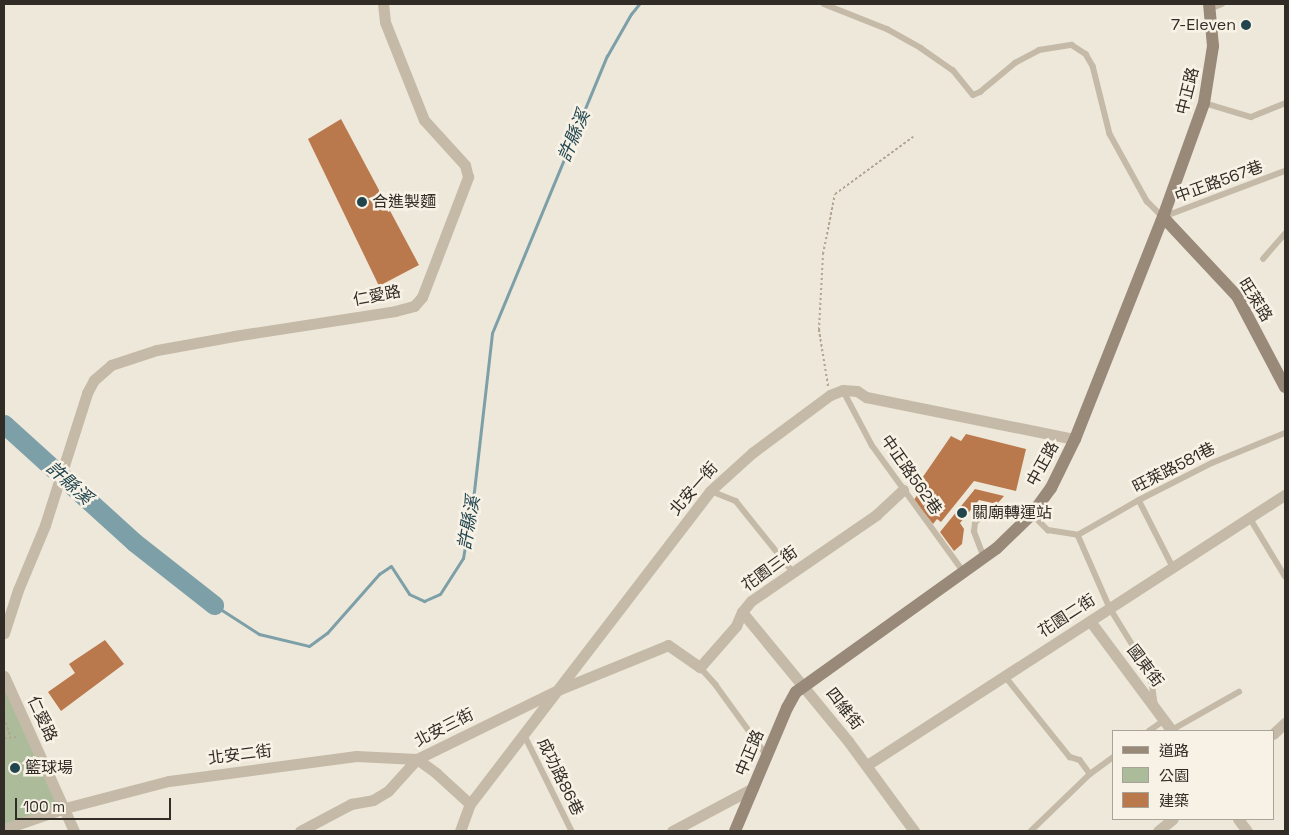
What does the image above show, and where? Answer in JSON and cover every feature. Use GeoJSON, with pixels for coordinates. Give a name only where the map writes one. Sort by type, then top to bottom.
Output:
{"type":"FeatureCollection","features":[{"type":"Feature","properties":{"kind":"main road","name":"中正路"},"geometry":{"type":"LineString","coordinates":[[740,828],[753,788],[791,699],[804,685],[984,558],[1015,532],[1032,514],[1051,488],[1075,439],[1163,217],[1204,103],[1213,46],[1214,5]]}},
{"type":"Feature","properties":{"kind":"main road","name":"旺萊路"},"geometry":{"type":"LineString","coordinates":[[1163,217],[1237,296],[1285,388]]}},
{"type":"Feature","properties":{"kind":"street","name":"仁愛路"},"geometry":{"type":"LineString","coordinates":[[4,633],[18,590],[45,525],[87,393],[94,380],[111,365],[157,350],[395,311],[414,306],[422,297],[468,177],[465,165],[433,131],[421,113],[385,22],[383,4]]}},
{"type":"Feature","properties":{"kind":"street","name":"北安一街"},"geometry":{"type":"LineString","coordinates":[[460,831],[470,804],[710,491],[752,452],[830,395],[843,390]]}},
{"type":"Feature","properties":{"kind":"street"},"geometry":{"type":"LineString","coordinates":[[843,390],[857,392],[866,397],[1075,439]]}},
{"type":"Feature","properties":{"kind":"street","name":"花園三街"},"geometry":{"type":"LineString","coordinates":[[700,667],[736,626],[742,612],[751,601],[876,515],[903,490]]}},
{"type":"Feature","properties":{"kind":"street","name":"花園二街"},"geometry":{"type":"LineString","coordinates":[[867,765],[1285,496]]}},
{"type":"Feature","properties":{"kind":"street","name":"四維街"},"geometry":{"type":"LineString","coordinates":[[742,612],[804,685],[867,765],[914,831]]}},
{"type":"Feature","properties":{"kind":"street","name":"國東街"},"geometry":{"type":"LineString","coordinates":[[1090,621],[1171,730]]}},
{"type":"Feature","properties":{"kind":"street"},"geometry":{"type":"LineString","coordinates":[[558,690],[668,645],[700,667]]}},
{"type":"Feature","properties":{"kind":"street","name":"仁愛路"},"geometry":{"type":"LineString","coordinates":[[4,676],[74,831]]}},
{"type":"Feature","properties":{"kind":"street","name":"北安三街"},"geometry":{"type":"LineString","coordinates":[[306,829],[351,804],[373,800],[388,791],[417,759],[558,690]]}},
{"type":"Feature","properties":{"kind":"street","name":"北安二街"},"geometry":{"type":"LineString","coordinates":[[4,829],[65,808],[169,781],[356,756],[417,759]]}},
{"type":"Feature","properties":{"kind":"street"},"geometry":{"type":"LineString","coordinates":[[417,759],[436,773],[470,804]]}},
{"type":"Feature","properties":{"kind":"street"},"geometry":{"type":"LineString","coordinates":[[672,831],[753,788]]}},
{"type":"Feature","properties":{"kind":"street"},"geometry":{"type":"LineString","coordinates":[[1158,831],[1172,820]]}},
{"type":"Feature","properties":{"kind":"street"},"geometry":{"type":"LineString","coordinates":[[1239,820],[1247,831]]}},
{"type":"Feature","properties":{"kind":"lane"},"geometry":{"type":"LineString","coordinates":[[824,4],[887,29],[921,48],[952,70],[973,95],[980,92],[1015,63],[1039,50],[1072,45],[1086,54],[1093,66],[1110,134],[1147,201],[1163,217]]}},
{"type":"Feature","properties":{"kind":"lane"},"geometry":{"type":"LineString","coordinates":[[1204,103],[1251,116],[1285,103]]}},
{"type":"Feature","properties":{"kind":"lane","name":"中正路567巷"},"geometry":{"type":"LineString","coordinates":[[1163,217],[1285,171]]}},
{"type":"Feature","properties":{"kind":"lane"},"geometry":{"type":"LineString","coordinates":[[1263,259],[1285,234]]}},
{"type":"Feature","properties":{"kind":"lane","name":"中正路562巷"},"geometry":{"type":"LineString","coordinates":[[843,390],[872,445],[964,572]]}},
{"type":"Feature","properties":{"kind":"lane","name":"旺萊路581巷"},"geometry":{"type":"LineString","coordinates":[[1078,535],[1139,500],[1212,463],[1285,434]]}},
{"type":"Feature","properties":{"kind":"lane"},"geometry":{"type":"LineString","coordinates":[[710,491],[736,501],[793,572]]}},
{"type":"Feature","properties":{"kind":"lane"},"geometry":{"type":"LineString","coordinates":[[1139,500],[1173,567]]}},
{"type":"Feature","properties":{"kind":"lane"},"geometry":{"type":"LineString","coordinates":[[984,558],[974,532],[975,522],[994,508],[1032,514],[1048,530],[1078,535],[1110,608],[1134,646],[1152,682],[1156,708]]}},
{"type":"Feature","properties":{"kind":"lane"},"geometry":{"type":"LineString","coordinates":[[1250,518],[1285,576]]}},
{"type":"Feature","properties":{"kind":"lane"},"geometry":{"type":"LineString","coordinates":[[700,667],[767,756]]}},
{"type":"Feature","properties":{"kind":"lane"},"geometry":{"type":"LineString","coordinates":[[1005,676],[1070,757],[1080,760],[1090,774]]}},
{"type":"Feature","properties":{"kind":"lane"},"geometry":{"type":"LineString","coordinates":[[1174,730],[1240,692]]}},
{"type":"Feature","properties":{"kind":"lane"},"geometry":{"type":"LineString","coordinates":[[1150,730],[1165,720]]}},
{"type":"Feature","properties":{"kind":"lane","name":"成功路86巷"},"geometry":{"type":"LineString","coordinates":[[524,734],[572,831]]}},
{"type":"Feature","properties":{"kind":"lane"},"geometry":{"type":"LineString","coordinates":[[1031,831],[1090,774],[1112,759]]}},
{"type":"Feature","properties":{"kind":"path"},"geometry":{"type":"LineString","coordinates":[[830,395],[819,330],[823,254],[836,194],[913,137]]}},
{"type":"Feature","properties":{"kind":"path"},"geometry":{"type":"LineString","coordinates":[[4,718],[11,737],[4,738]]}},
{"type":"Feature","properties":{"kind":"green space"},"geometry":{"type":"Polygon","coordinates":[[[4,686],[62,807],[4,825],[4,686]]]}},
{"type":"Feature","properties":{"kind":"building","name":"合進製麵"},"geometry":{"type":"Polygon","coordinates":[[[341,119],[419,265],[379,286],[308,139],[341,119]]]}},
{"type":"Feature","properties":{"kind":"building"},"geometry":{"type":"Polygon","coordinates":[[[966,434],[1026,449],[1016,491],[974,481],[941,522],[937,519],[933,524],[914,500],[921,489],[918,484],[951,436],[961,441],[966,434]]]}},
{"type":"Feature","properties":{"kind":"building","name":"關廟轉運站"},"geometry":{"type":"Polygon","coordinates":[[[975,489],[1004,496],[997,504],[979,500],[960,523],[964,529],[962,544],[954,551],[940,532],[975,489]]]}},
{"type":"Feature","properties":{"kind":"building"},"geometry":{"type":"Polygon","coordinates":[[[105,640],[124,664],[61,711],[48,692],[75,673],[69,664],[105,640]]]}},
{"type":"Feature","properties":{"kind":"waterway","name":"許縣溪"},"geometry":{"type":"LineString","coordinates":[[214,605],[259,634],[309,646],[327,633],[379,574],[391,566],[409,594],[424,601],[440,594],[463,558],[473,500],[492,333],[607,56],[631,14],[639,4]]}},
{"type":"Feature","properties":{"kind":"waterway","name":"許縣溪"},"geometry":{"type":"LineString","coordinates":[[4,424],[134,542],[214,605]]}},
{"type":"Feature","properties":{"kind":"place","name":"7-Eleven"},"geometry":{"type":"Point","coordinates":[1246,25]}},
{"type":"Feature","properties":{"kind":"place","name":"合進製麵"},"geometry":{"type":"Point","coordinates":[362,202]}},
{"type":"Feature","properties":{"kind":"place","name":"關廟轉運站"},"geometry":{"type":"Point","coordinates":[962,513]}},
{"type":"Feature","properties":{"kind":"place","name":"籃球場"},"geometry":{"type":"Point","coordinates":[15,768]}}]}
